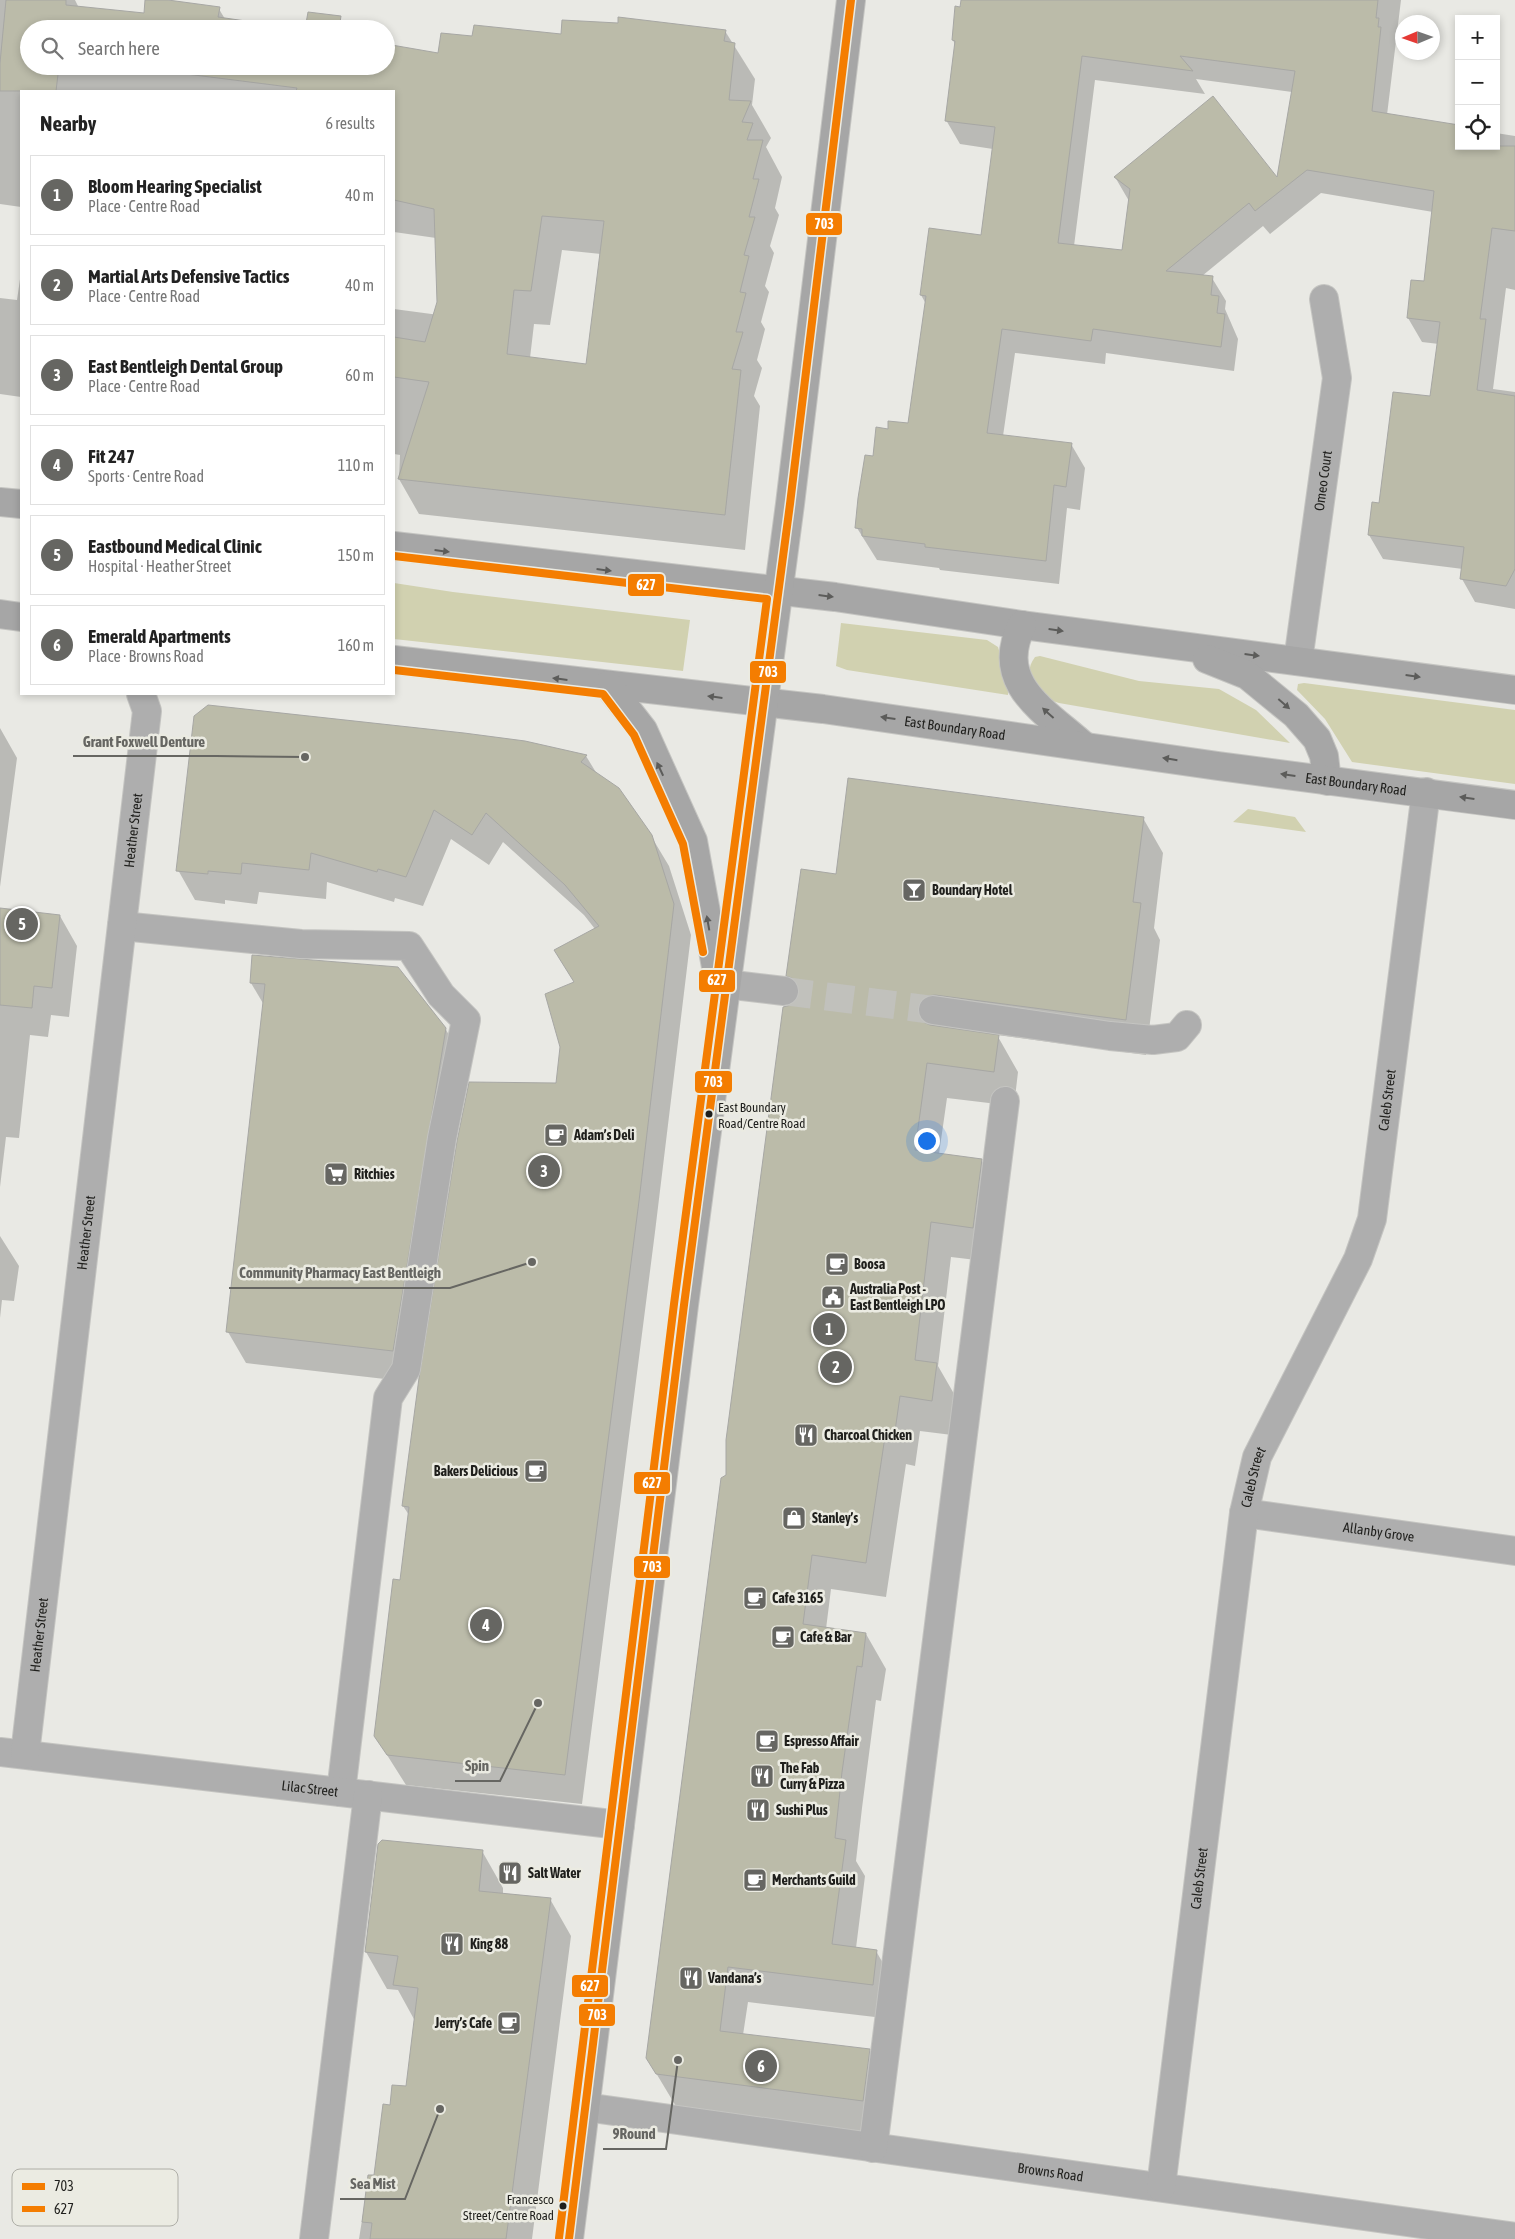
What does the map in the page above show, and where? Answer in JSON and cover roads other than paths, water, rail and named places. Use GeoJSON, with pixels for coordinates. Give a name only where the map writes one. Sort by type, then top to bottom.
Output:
{"type":"FeatureCollection","features":[{"type":"Feature","properties":{"kind":"main road"},"geometry":{"type":"LineString","coordinates":[[569,2239],[724,995],[764,703],[851,0]]}},
{"type":"Feature","properties":{"kind":"main road"},"geometry":{"type":"LineString","coordinates":[[0,502],[20,504]]}},
{"type":"Feature","properties":{"kind":"main road"},"geometry":{"type":"LineString","coordinates":[[395,546],[778,590],[1146,642],[1515,690]]}},
{"type":"Feature","properties":{"kind":"main road"},"geometry":{"type":"LineString","coordinates":[[0,614],[20,617]]}},
{"type":"Feature","properties":{"kind":"main road"},"geometry":{"type":"LineString","coordinates":[[1022,625],[1014,642],[1013,658],[1013,670],[1020,685],[1034,701],[1084,746]]}},
{"type":"Feature","properties":{"kind":"main road"},"geometry":{"type":"LineString","coordinates":[[1146,642],[1202,657],[1247,675],[1296,715],[1317,738],[1324,756],[1327,781]]}},
{"type":"Feature","properties":{"kind":"main road","name":"East Boundary Road"},"geometry":{"type":"LineString","coordinates":[[395,660],[764,703],[823,708],[1327,781],[1515,804]]}},
{"type":"Feature","properties":{"kind":"main road"},"geometry":{"type":"LineString","coordinates":[[608,685],[642,730],[693,841],[724,995]]}},
{"type":"Feature","properties":{"kind":"street","name":"Omeo Court"},"geometry":{"type":"LineString","coordinates":[[1298,661],[1337,378],[1324,299]]}},
{"type":"Feature","properties":{"kind":"street","name":"Heather Street"},"geometry":{"type":"LineString","coordinates":[[12,1753],[122,926],[149,699]]}},
{"type":"Feature","properties":{"kind":"street","name":"Caleb Street"},"geometry":{"type":"LineString","coordinates":[[1161,2187],[1244,1513],[1257,1457],[1358,1258],[1372,1219],[1426,792]]}},
{"type":"Feature","properties":{"kind":"street"},"geometry":{"type":"LineString","coordinates":[[122,926],[302,944],[409,946],[441,995],[466,1020],[442,1138],[406,1369],[388,1398],[341,1792]]}},
{"type":"Feature","properties":{"kind":"street"},"geometry":{"type":"LineString","coordinates":[[724,995],[784,991]]}},
{"type":"Feature","properties":{"kind":"street"},"geometry":{"type":"LineString","coordinates":[[932,1010],[1110,1036],[1153,1040],[1177,1036],[1187,1025]]}},
{"type":"Feature","properties":{"kind":"street"},"geometry":{"type":"LineString","coordinates":[[873,2148],[1005,1102]]}},
{"type":"Feature","properties":{"kind":"street","name":"Allanby Grove"},"geometry":{"type":"LineString","coordinates":[[1244,1513],[1515,1551]]}},
{"type":"Feature","properties":{"kind":"street","name":"Lilac Street"},"geometry":{"type":"LineString","coordinates":[[12,1753],[620,1825]]}},
{"type":"Feature","properties":{"kind":"street"},"geometry":{"type":"LineString","coordinates":[[314,2239],[368,1795]]}},
{"type":"Feature","properties":{"kind":"street","name":"Browns Road"},"geometry":{"type":"LineString","coordinates":[[585,2107],[1515,2237]]}},
{"type":"Feature","properties":{"kind":"tunnel"},"geometry":{"type":"LineString","coordinates":[[784,991],[933,1010]]}},
{"type":"Feature","properties":{"kind":"place","name":"Grant Foxwell Denture"},"geometry":{"type":"Point","coordinates":[305,757]}},
{"type":"Feature","properties":{"kind":"place","name":"Boundary Hotel"},"geometry":{"type":"Point","coordinates":[914,890]}},
{"type":"Feature","properties":{"kind":"place","name":"Eastbound Medical Clinic"},"geometry":{"type":"Point","coordinates":[22,924]}},
{"type":"Feature","properties":{"kind":"place","name":"East Boundary Road/Centre Road"},"geometry":{"type":"Point","coordinates":[709,1114]}},
{"type":"Feature","properties":{"kind":"place","name":"Adam’s Deli"},"geometry":{"type":"Point","coordinates":[556,1135]}},
{"type":"Feature","properties":{"kind":"place","name":"East Bentleigh Dental Group"},"geometry":{"type":"Point","coordinates":[544,1171]}},
{"type":"Feature","properties":{"kind":"place","name":"Ritchies"},"geometry":{"type":"Point","coordinates":[336,1174]}},
{"type":"Feature","properties":{"kind":"place","name":"Community Pharmacy East Bentleigh"},"geometry":{"type":"Point","coordinates":[532,1262]}},
{"type":"Feature","properties":{"kind":"place","name":"Boosa"},"geometry":{"type":"Point","coordinates":[837,1264]}},
{"type":"Feature","properties":{"kind":"place","name":"Australia Post - East Bentleigh LPO"},"geometry":{"type":"Point","coordinates":[833,1297]}},
{"type":"Feature","properties":{"kind":"place","name":"Bloom Hearing Specialist"},"geometry":{"type":"Point","coordinates":[829,1329]}},
{"type":"Feature","properties":{"kind":"place","name":"Martial Arts Defensive Tactics"},"geometry":{"type":"Point","coordinates":[836,1367]}},
{"type":"Feature","properties":{"kind":"place","name":"Charcoal Chicken"},"geometry":{"type":"Point","coordinates":[806,1435]}},
{"type":"Feature","properties":{"kind":"place","name":"Bakers Delicious"},"geometry":{"type":"Point","coordinates":[536,1471]}},
{"type":"Feature","properties":{"kind":"place","name":"Stanley’s"},"geometry":{"type":"Point","coordinates":[794,1518]}},
{"type":"Feature","properties":{"kind":"place","name":"Cafe 3165"},"geometry":{"type":"Point","coordinates":[755,1598]}},
{"type":"Feature","properties":{"kind":"place","name":"Fit 247"},"geometry":{"type":"Point","coordinates":[486,1625]}},
{"type":"Feature","properties":{"kind":"place","name":"Cafe & Bar"},"geometry":{"type":"Point","coordinates":[783,1637]}},
{"type":"Feature","properties":{"kind":"place","name":"Spin"},"geometry":{"type":"Point","coordinates":[538,1703]}},
{"type":"Feature","properties":{"kind":"place","name":"Espresso Affair"},"geometry":{"type":"Point","coordinates":[767,1741]}},
{"type":"Feature","properties":{"kind":"place","name":"The Fab Curry & Pizza"},"geometry":{"type":"Point","coordinates":[762,1776]}},
{"type":"Feature","properties":{"kind":"place","name":"Sushi Plus"},"geometry":{"type":"Point","coordinates":[758,1810]}},
{"type":"Feature","properties":{"kind":"place","name":"Salt Water"},"geometry":{"type":"Point","coordinates":[510,1873]}},
{"type":"Feature","properties":{"kind":"place","name":"Merchants Guild"},"geometry":{"type":"Point","coordinates":[755,1880]}},
{"type":"Feature","properties":{"kind":"place","name":"King 88"},"geometry":{"type":"Point","coordinates":[452,1944]}},
{"type":"Feature","properties":{"kind":"place","name":"Vandana’s"},"geometry":{"type":"Point","coordinates":[691,1978]}},
{"type":"Feature","properties":{"kind":"place","name":"Jerry’s Cafe"},"geometry":{"type":"Point","coordinates":[509,2023]}},
{"type":"Feature","properties":{"kind":"place","name":"9Round"},"geometry":{"type":"Point","coordinates":[678,2060]}},
{"type":"Feature","properties":{"kind":"place","name":"Emerald Apartments"},"geometry":{"type":"Point","coordinates":[761,2066]}},
{"type":"Feature","properties":{"kind":"place","name":"Sea Mist"},"geometry":{"type":"Point","coordinates":[440,2109]}},
{"type":"Feature","properties":{"kind":"place","name":"Francesco Street/Centre Road"},"geometry":{"type":"Point","coordinates":[563,2206]}}]}
